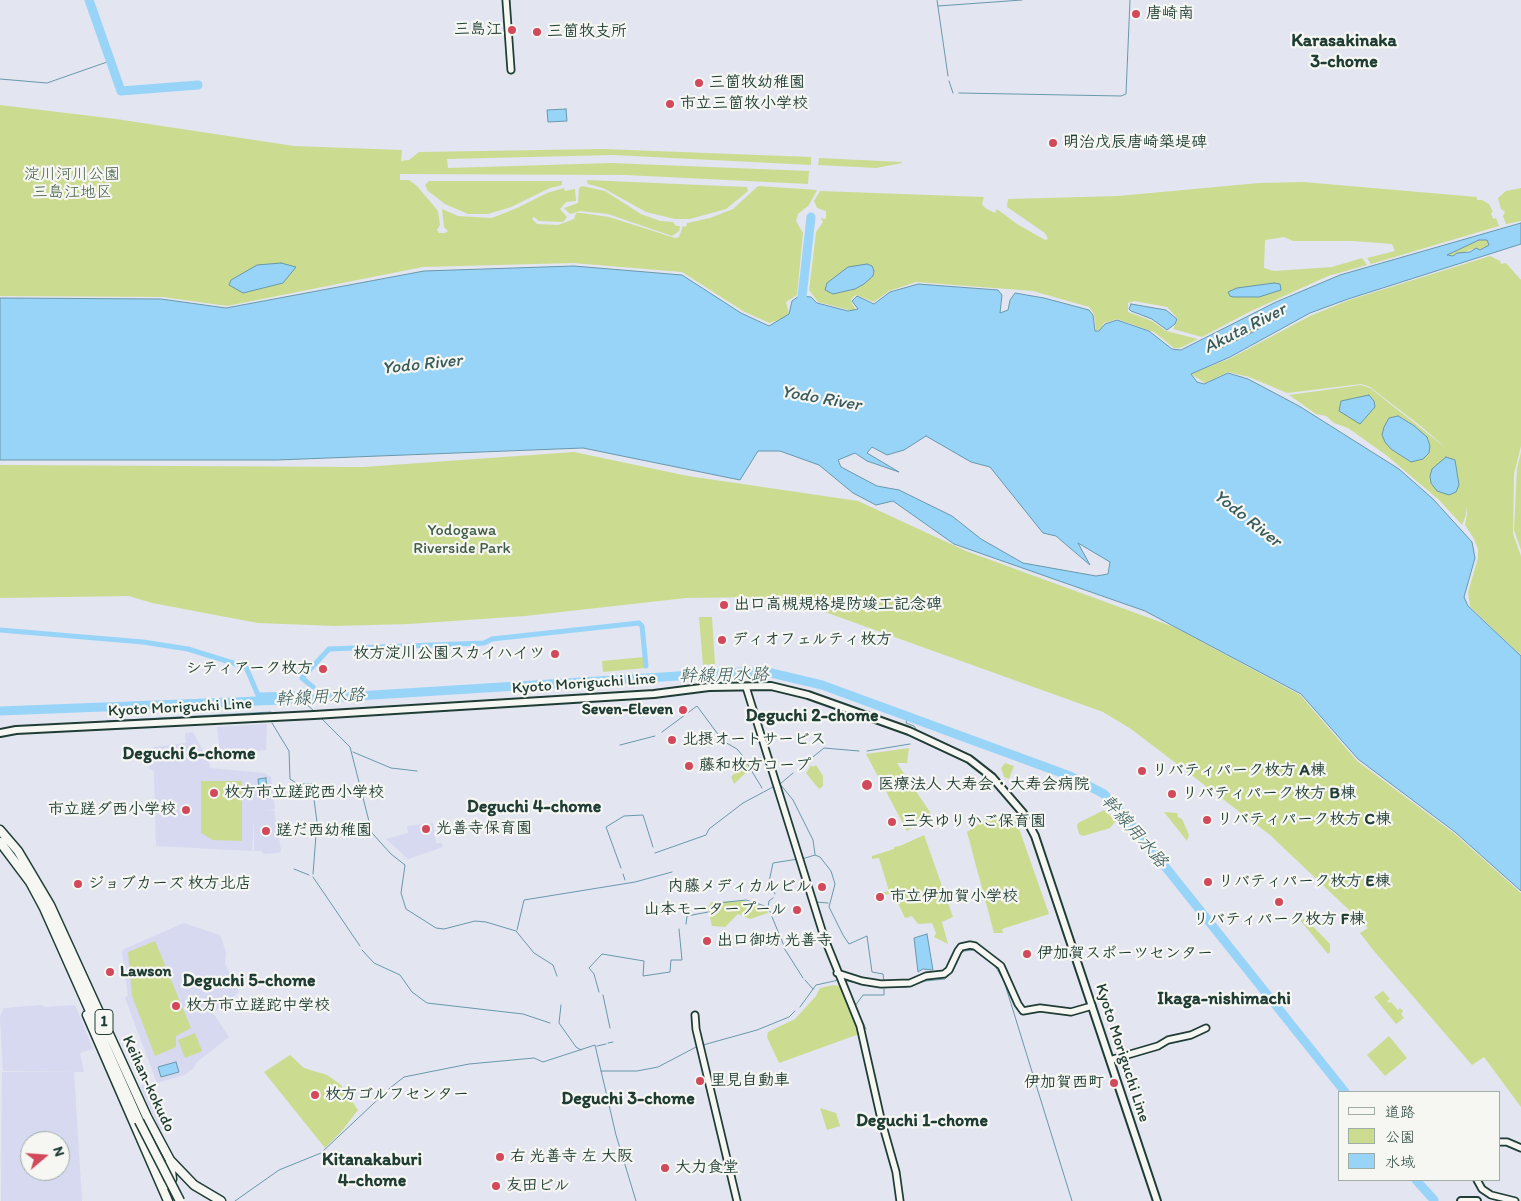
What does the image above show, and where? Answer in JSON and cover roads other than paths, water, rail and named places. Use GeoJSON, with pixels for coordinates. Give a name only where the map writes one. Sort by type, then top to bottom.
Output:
{"type":"FeatureCollection","features":[{"type":"Feature","properties":{"kind":"highway","name":"Keihan-kokudo"},"geometry":{"type":"LineString","coordinates":[[0,830],[18,851],[50,905],[147,1117],[170,1160],[194,1185],[220,1201]]}},
{"type":"Feature","properties":{"kind":"highway","name":"Keihan-kokudo"},"geometry":{"type":"LineString","coordinates":[[0,842],[30,882],[75,976],[139,1121],[180,1201]]}},
{"type":"Feature","properties":{"kind":"highway"},"geometry":{"type":"LineString","coordinates":[[75,976],[81,1001],[104,1059],[164,1187],[168,1201]]}},
{"type":"Feature","properties":{"kind":"highway"},"geometry":{"type":"LineString","coordinates":[[164,1187],[172,1179],[173,1171],[170,1160]]}},
{"type":"Feature","properties":{"kind":"main road","name":"Kyoto Moriguchi Line"},"geometry":{"type":"LineString","coordinates":[[0,733],[16,730],[333,714],[771,686],[793,690],[900,728],[944,746],[969,760],[992,777],[1018,807],[1036,836],[1157,1201]]}},
{"type":"Feature","properties":{"kind":"main road"},"geometry":{"type":"LineString","coordinates":[[1461,1201],[1477,1201]]}},
{"type":"Feature","properties":{"kind":"street"},"geometry":{"type":"LineString","coordinates":[[506,0],[511,70]]}},
{"type":"Feature","properties":{"kind":"street"},"geometry":{"type":"LineString","coordinates":[[746,687],[795,847],[839,978],[865,1042],[879,1112],[896,1172],[900,1201]]}},
{"type":"Feature","properties":{"kind":"street"},"geometry":{"type":"LineString","coordinates":[[839,978],[881,984],[910,983],[926,976],[944,974],[949,970],[958,951],[962,947],[970,945],[975,946],[1001,966],[1018,1004],[1024,1012],[1040,1008],[1072,1012],[1092,1006]]}},
{"type":"Feature","properties":{"kind":"street"},"geometry":{"type":"LineString","coordinates":[[695,1015],[696,1029],[737,1201]]}},
{"type":"Feature","properties":{"kind":"street"},"geometry":{"type":"LineString","coordinates":[[1110,1060],[1158,1046],[1168,1040],[1191,1035],[1206,1028]]}},
{"type":"Feature","properties":{"kind":"street"},"geometry":{"type":"LineString","coordinates":[[1501,1142],[1521,1148]]}},
{"type":"Feature","properties":{"kind":"street"},"geometry":{"type":"LineString","coordinates":[[1478,1182],[1491,1196],[1515,1201]]}},
{"type":"Feature","properties":{"kind":"water"},"geometry":{"type":"Polygon","coordinates":[[[566,109],[567,121],[548,122],[547,110],[566,109]]]}},
{"type":"Feature","properties":{"kind":"water"},"geometry":{"type":"Polygon","coordinates":[[[1521,223],[1521,244],[1310,313],[1230,357],[1191,374],[1197,382],[1204,384],[1228,373],[1248,379],[1299,406],[1399,469],[1433,499],[1472,542],[1475,558],[1464,597],[1468,606],[1521,656],[1521,891],[1455,832],[1358,759],[1301,694],[1145,611],[954,544],[893,501],[876,505],[853,493],[819,465],[780,451],[758,451],[740,480],[583,448],[277,460],[0,460],[0,298],[161,299],[226,308],[424,271],[574,266],[682,275],[741,313],[769,326],[789,314],[792,301],[799,296],[811,297],[817,303],[848,311],[858,309],[852,301],[857,296],[874,304],[890,292],[918,284],[998,290],[1002,295],[1000,313],[1008,310],[1010,300],[1015,293],[1044,298],[1089,310],[1093,315],[1095,331],[1099,331],[1105,324],[1117,320],[1149,331],[1172,349],[1181,350],[1276,302],[1340,275],[1521,223]],[[1479,240],[1447,255],[1453,256],[1457,253],[1470,252],[1476,248],[1480,250],[1489,245],[1487,240],[1479,240]],[[1278,315],[1218,347],[1221,348],[1253,332],[1279,317],[1278,315]],[[926,436],[904,450],[887,455],[872,447],[867,453],[899,472],[867,461],[855,453],[838,460],[841,467],[877,486],[899,490],[952,516],[981,539],[1023,563],[1096,576],[1108,574],[1110,562],[1078,543],[1090,565],[1056,536],[1043,533],[990,467],[971,462],[926,436]]]}},
{"type":"Feature","properties":{"kind":"water"},"geometry":{"type":"Polygon","coordinates":[[[281,263],[296,267],[283,283],[243,293],[229,285],[231,280],[257,265],[281,263]]]}},
{"type":"Feature","properties":{"kind":"water"},"geometry":{"type":"Polygon","coordinates":[[[867,264],[872,266],[874,271],[873,276],[864,284],[855,289],[833,294],[825,290],[827,283],[848,267],[867,264]]]}},
{"type":"Feature","properties":{"kind":"water"},"geometry":{"type":"Polygon","coordinates":[[[1274,283],[1280,284],[1281,290],[1259,297],[1233,297],[1228,292],[1237,288],[1274,283]]]}},
{"type":"Feature","properties":{"kind":"water"},"geometry":{"type":"Polygon","coordinates":[[[1131,304],[1166,310],[1177,319],[1175,324],[1167,330],[1152,319],[1131,311],[1129,309],[1131,304]]]}},
{"type":"Feature","properties":{"kind":"water"},"geometry":{"type":"Polygon","coordinates":[[[1369,395],[1374,401],[1375,407],[1360,424],[1339,411],[1341,401],[1369,395]]]}},
{"type":"Feature","properties":{"kind":"water"},"geometry":{"type":"Polygon","coordinates":[[[1398,416],[1413,425],[1427,437],[1430,446],[1429,453],[1423,459],[1411,462],[1391,449],[1385,442],[1382,435],[1384,427],[1389,418],[1398,416]]]}},
{"type":"Feature","properties":{"kind":"water"},"geometry":{"type":"Polygon","coordinates":[[[1446,457],[1455,460],[1459,485],[1456,492],[1449,495],[1437,491],[1431,483],[1430,476],[1432,469],[1446,457]]]}},
{"type":"Feature","properties":{"kind":"water"},"geometry":{"type":"Polygon","coordinates":[[[266,778],[267,796],[260,797],[258,779],[266,778]]]}},
{"type":"Feature","properties":{"kind":"water"},"geometry":{"type":"Polygon","coordinates":[[[927,934],[933,970],[923,969],[918,972],[914,938],[927,934]]]}},
{"type":"Feature","properties":{"kind":"water"},"geometry":{"type":"Polygon","coordinates":[[[176,1062],[179,1072],[161,1077],[158,1067],[176,1062]]]}},
{"type":"Feature","properties":{"kind":"waterway"},"geometry":{"type":"LineString","coordinates":[[89,0],[121,91],[198,85]]}},
{"type":"Feature","properties":{"kind":"waterway"},"geometry":{"type":"LineString","coordinates":[[937,0],[948,76]]}},
{"type":"Feature","properties":{"kind":"waterway"},"geometry":{"type":"LineString","coordinates":[[938,6],[1022,0]]}},
{"type":"Feature","properties":{"kind":"waterway"},"geometry":{"type":"LineString","coordinates":[[959,93],[1121,96],[1126,94],[1130,0]]}},
{"type":"Feature","properties":{"kind":"waterway"},"geometry":{"type":"LineString","coordinates":[[0,79],[47,83],[110,61]]}},
{"type":"Feature","properties":{"kind":"waterway"},"geometry":{"type":"LineString","coordinates":[[949,81],[953,93]]}},
{"type":"Feature","properties":{"kind":"waterway"},"geometry":{"type":"LineString","coordinates":[[801,306],[811,217]]}},
{"type":"Feature","properties":{"kind":"waterway"},"geometry":{"type":"LineString","coordinates":[[313,687],[302,678],[329,649],[484,643],[492,639],[639,623],[642,626],[646,666]]}},
{"type":"Feature","properties":{"kind":"waterway"},"geometry":{"type":"LineString","coordinates":[[0,630],[143,642],[188,649],[246,667],[258,695],[301,694],[302,700]]}},
{"type":"Feature","properties":{"kind":"waterway","name":"幹線用水路"},"geometry":{"type":"LineString","coordinates":[[0,711],[309,699],[742,672],[767,672],[822,685],[1070,776],[1104,794],[1128,820],[1344,1091]]}},
{"type":"Feature","properties":{"kind":"waterway"},"geometry":{"type":"LineString","coordinates":[[302,700],[315,712]]}},
{"type":"Feature","properties":{"kind":"waterway"},"geometry":{"type":"LineString","coordinates":[[662,732],[697,706],[723,741],[737,749],[742,755],[762,788]]}},
{"type":"Feature","properties":{"kind":"waterway"},"geometry":{"type":"LineString","coordinates":[[107,721],[271,712]]}},
{"type":"Feature","properties":{"kind":"waterway"},"geometry":{"type":"LineString","coordinates":[[908,716],[906,723],[914,726],[916,729]]}},
{"type":"Feature","properties":{"kind":"waterway"},"geometry":{"type":"LineString","coordinates":[[320,717],[350,747],[372,833],[391,854],[405,865],[401,893],[406,909],[436,928],[444,929],[475,921],[486,922],[516,931],[534,953],[553,965],[557,976]]}},
{"type":"Feature","properties":{"kind":"waterway"},"geometry":{"type":"LineString","coordinates":[[272,723],[289,751],[290,779],[298,784],[312,784],[317,822],[313,874]]}},
{"type":"Feature","properties":{"kind":"waterway"},"geometry":{"type":"LineString","coordinates":[[620,745],[655,736]]}},
{"type":"Feature","properties":{"kind":"waterway"},"geometry":{"type":"LineString","coordinates":[[867,751],[910,744]]}},
{"type":"Feature","properties":{"kind":"waterway"},"geometry":{"type":"LineString","coordinates":[[798,769],[824,748],[859,751]]}},
{"type":"Feature","properties":{"kind":"waterway"},"geometry":{"type":"LineString","coordinates":[[353,752],[391,768],[417,771]]}},
{"type":"Feature","properties":{"kind":"waterway"},"geometry":{"type":"LineString","coordinates":[[793,773],[780,784],[793,800],[813,840],[815,854]]}},
{"type":"Feature","properties":{"kind":"waterway"},"geometry":{"type":"LineString","coordinates":[[655,853],[706,835],[709,829],[743,803],[773,787]]}},
{"type":"Feature","properties":{"kind":"waterway"},"geometry":{"type":"LineString","coordinates":[[621,868],[606,827],[624,816],[643,815],[653,847]]}},
{"type":"Feature","properties":{"kind":"waterway"},"geometry":{"type":"LineString","coordinates":[[815,855],[820,857],[831,871],[835,884],[829,907],[843,935],[849,944],[867,936],[872,972],[883,974],[884,982]]}},
{"type":"Feature","properties":{"kind":"waterway"},"geometry":{"type":"LineString","coordinates":[[802,859],[815,855]]}},
{"type":"Feature","properties":{"kind":"waterway"},"geometry":{"type":"LineString","coordinates":[[775,894],[769,882],[773,863],[798,859]]}},
{"type":"Feature","properties":{"kind":"waterway"},"geometry":{"type":"LineString","coordinates":[[294,869],[309,875]]}},
{"type":"Feature","properties":{"kind":"waterway"},"geometry":{"type":"LineString","coordinates":[[517,930],[524,900],[635,882],[672,872]]}},
{"type":"Feature","properties":{"kind":"waterway"},"geometry":{"type":"LineString","coordinates":[[623,874],[625,880]]}},
{"type":"Feature","properties":{"kind":"waterway"},"geometry":{"type":"LineString","coordinates":[[313,877],[360,946]]}},
{"type":"Feature","properties":{"kind":"waterway"},"geometry":{"type":"LineString","coordinates":[[718,903],[746,900],[768,907],[769,901],[773,898]]}},
{"type":"Feature","properties":{"kind":"waterway"},"geometry":{"type":"LineString","coordinates":[[816,902],[828,903]]}},
{"type":"Feature","properties":{"kind":"waterway"},"geometry":{"type":"LineString","coordinates":[[768,907],[784,946]]}},
{"type":"Feature","properties":{"kind":"waterway"},"geometry":{"type":"LineString","coordinates":[[686,924],[687,916],[708,912]]}},
{"type":"Feature","properties":{"kind":"waterway"},"geometry":{"type":"LineString","coordinates":[[599,992],[594,974],[589,968],[602,954],[644,961],[643,976],[670,972],[671,960],[682,960],[679,929]]}},
{"type":"Feature","properties":{"kind":"waterway"},"geometry":{"type":"LineString","coordinates":[[784,948],[803,978]]}},
{"type":"Feature","properties":{"kind":"waterway"},"geometry":{"type":"LineString","coordinates":[[362,950],[374,963],[400,975],[412,992],[427,1003],[523,1014],[550,1023]]}},
{"type":"Feature","properties":{"kind":"waterway"},"geometry":{"type":"LineString","coordinates":[[959,955],[964,951],[974,950],[995,966],[1004,981],[1072,1201]]}},
{"type":"Feature","properties":{"kind":"waterway"},"geometry":{"type":"LineString","coordinates":[[843,980],[870,986],[906,987],[925,981],[945,979],[952,970]]}},
{"type":"Feature","properties":{"kind":"waterway"},"geometry":{"type":"LineString","coordinates":[[805,980],[813,989]]}},
{"type":"Feature","properties":{"kind":"waterway"},"geometry":{"type":"LineString","coordinates":[[800,1007],[816,985],[839,980]]}},
{"type":"Feature","properties":{"kind":"waterway"},"geometry":{"type":"LineString","coordinates":[[866,1029],[855,1006],[863,995],[884,995],[884,989]]}},
{"type":"Feature","properties":{"kind":"waterway"},"geometry":{"type":"LineString","coordinates":[[603,995],[610,1028]]}},
{"type":"Feature","properties":{"kind":"waterway"},"geometry":{"type":"LineString","coordinates":[[561,1005],[559,1023],[576,1047],[581,1050]]}},
{"type":"Feature","properties":{"kind":"waterway"},"geometry":{"type":"LineString","coordinates":[[703,1045],[757,1030],[789,1017],[795,1011]]}},
{"type":"Feature","properties":{"kind":"waterway"},"geometry":{"type":"LineString","coordinates":[[608,1043],[613,1042]]}},
{"type":"Feature","properties":{"kind":"waterway"},"geometry":{"type":"LineString","coordinates":[[597,1046],[606,1044]]}},
{"type":"Feature","properties":{"kind":"waterway"},"geometry":{"type":"LineString","coordinates":[[235,1201],[279,1170],[321,1153],[404,1077],[469,1064],[534,1058],[543,1062],[595,1045],[616,1135],[636,1201]]}},
{"type":"Feature","properties":{"kind":"waterway"},"geometry":{"type":"LineString","coordinates":[[601,1071],[637,1071],[658,1067],[698,1046]]}},
{"type":"Feature","properties":{"kind":"waterway","name":"幹線用水路"},"geometry":{"type":"LineString","coordinates":[[1417,1181],[1434,1200]]}},
{"type":"Feature","properties":{"kind":"place","name":"唐崎南"},"geometry":{"type":"Point","coordinates":[1136,14]}},
{"type":"Feature","properties":{"kind":"place","name":"三島江"},"geometry":{"type":"Point","coordinates":[512,30]}},
{"type":"Feature","properties":{"kind":"place","name":"三箇牧支所"},"geometry":{"type":"Point","coordinates":[537,32]}},
{"type":"Feature","properties":{"kind":"place","name":"三箇牧幼稚園"},"geometry":{"type":"Point","coordinates":[699,83]}},
{"type":"Feature","properties":{"kind":"place","name":"市立三箇牧小学校"},"geometry":{"type":"Point","coordinates":[670,104]}},
{"type":"Feature","properties":{"kind":"place","name":"明治戊辰唐崎築堤碑"},"geometry":{"type":"Point","coordinates":[1053,143]}},
{"type":"Feature","properties":{"kind":"place","name":"出口高槻規格堤防竣工記念碑"},"geometry":{"type":"Point","coordinates":[724,605]}},
{"type":"Feature","properties":{"kind":"place","name":"ディオフェルティ枚方"},"geometry":{"type":"Point","coordinates":[722,640]}},
{"type":"Feature","properties":{"kind":"place","name":"枚方淀川公園スカイハイツ"},"geometry":{"type":"Point","coordinates":[555,654]}},
{"type":"Feature","properties":{"kind":"place","name":"シティアーク枚方"},"geometry":{"type":"Point","coordinates":[323,669]}},
{"type":"Feature","properties":{"kind":"place","name":"Seven-Eleven"},"geometry":{"type":"Point","coordinates":[683,710]}},
{"type":"Feature","properties":{"kind":"place","name":"北摂オートサービス"},"geometry":{"type":"Point","coordinates":[672,740]}},
{"type":"Feature","properties":{"kind":"place","name":"藤和枚方コープ"},"geometry":{"type":"Point","coordinates":[689,766]}},
{"type":"Feature","properties":{"kind":"place","name":"リバティパーク枚方 A棟"},"geometry":{"type":"Point","coordinates":[1142,771]}},
{"type":"Feature","properties":{"kind":"place","name":"医療法人 大寿会・大寿会病院"},"geometry":{"type":"Point","coordinates":[867,785]}},
{"type":"Feature","properties":{"kind":"place","name":"枚方市立蹉跎西小学校"},"geometry":{"type":"Point","coordinates":[214,793]}},
{"type":"Feature","properties":{"kind":"place","name":"リバティパーク枚方 B棟"},"geometry":{"type":"Point","coordinates":[1172,794]}},
{"type":"Feature","properties":{"kind":"place","name":"市立蹉ダ西小学校"},"geometry":{"type":"Point","coordinates":[186,810]}},
{"type":"Feature","properties":{"kind":"place","name":"リバティパーク枚方 C棟"},"geometry":{"type":"Point","coordinates":[1207,820]}},
{"type":"Feature","properties":{"kind":"place","name":"三矢ゆりかご保育園"},"geometry":{"type":"Point","coordinates":[892,822]}},
{"type":"Feature","properties":{"kind":"place","name":"光善寺保育園"},"geometry":{"type":"Point","coordinates":[426,829]}},
{"type":"Feature","properties":{"kind":"place","name":"蹉だ西幼稚園"},"geometry":{"type":"Point","coordinates":[266,831]}},
{"type":"Feature","properties":{"kind":"place","name":"リバティパーク枚方 E棟"},"geometry":{"type":"Point","coordinates":[1208,882]}},
{"type":"Feature","properties":{"kind":"place","name":"ジョブカーズ 枚方北店"},"geometry":{"type":"Point","coordinates":[78,884]}},
{"type":"Feature","properties":{"kind":"place","name":"内藤メディカルビル"},"geometry":{"type":"Point","coordinates":[822,887]}},
{"type":"Feature","properties":{"kind":"place","name":"市立伊加賀小学校"},"geometry":{"type":"Point","coordinates":[880,897]}},
{"type":"Feature","properties":{"kind":"place","name":"リバティパーク枚方 F棟"},"geometry":{"type":"Point","coordinates":[1279,902]}},
{"type":"Feature","properties":{"kind":"place","name":"山本モータープール"},"geometry":{"type":"Point","coordinates":[797,910]}},
{"type":"Feature","properties":{"kind":"place","name":"出口御坊 光善寺"},"geometry":{"type":"Point","coordinates":[707,941]}},
{"type":"Feature","properties":{"kind":"place","name":"伊加賀スポーツセンター"},"geometry":{"type":"Point","coordinates":[1027,954]}},
{"type":"Feature","properties":{"kind":"place","name":"Lawson"},"geometry":{"type":"Point","coordinates":[110,972]}},
{"type":"Feature","properties":{"kind":"place","name":"枚方市立蹉跎中学校"},"geometry":{"type":"Point","coordinates":[176,1006]}},
{"type":"Feature","properties":{"kind":"place","name":"里見自動車"},"geometry":{"type":"Point","coordinates":[700,1081]}},
{"type":"Feature","properties":{"kind":"place","name":"伊加賀西町"},"geometry":{"type":"Point","coordinates":[1114,1083]}},
{"type":"Feature","properties":{"kind":"place","name":"枚方ゴルフセンター"},"geometry":{"type":"Point","coordinates":[315,1095]}},
{"type":"Feature","properties":{"kind":"place","name":"右 光善寺 左 大阪"},"geometry":{"type":"Point","coordinates":[500,1157]}},
{"type":"Feature","properties":{"kind":"place","name":"大力食堂"},"geometry":{"type":"Point","coordinates":[665,1168]}},
{"type":"Feature","properties":{"kind":"place","name":"友田ビル"},"geometry":{"type":"Point","coordinates":[496,1186]}},
{"type":"Feature","properties":{"kind":"district","name":"Karasakinaka 3-chome"},"geometry":{"type":"Point","coordinates":[1344,51]}},
{"type":"Feature","properties":{"kind":"district","name":"Deguchi 2-chome"},"geometry":{"type":"Point","coordinates":[812,716]}},
{"type":"Feature","properties":{"kind":"district","name":"Deguchi 6-chome"},"geometry":{"type":"Point","coordinates":[189,754]}},
{"type":"Feature","properties":{"kind":"district","name":"Deguchi 4-chome"},"geometry":{"type":"Point","coordinates":[534,807]}},
{"type":"Feature","properties":{"kind":"district","name":"Deguchi 5-chome"},"geometry":{"type":"Point","coordinates":[249,981]}},
{"type":"Feature","properties":{"kind":"district","name":"Ikaga-nishimachi"},"geometry":{"type":"Point","coordinates":[1224,999]}},
{"type":"Feature","properties":{"kind":"district","name":"Deguchi 3-chome"},"geometry":{"type":"Point","coordinates":[628,1099]}},
{"type":"Feature","properties":{"kind":"district","name":"Deguchi 1-chome"},"geometry":{"type":"Point","coordinates":[922,1121]}},
{"type":"Feature","properties":{"kind":"district","name":"Kitanakaburi 4-chome"},"geometry":{"type":"Point","coordinates":[372,1170]}},
{"type":"Feature","properties":{"kind":"park label","name":"淀川河川公園 三島江地区"},"geometry":{"type":"Point","coordinates":[72,184]}},
{"type":"Feature","properties":{"kind":"park label","name":"Yodogawa Riverside Park"},"geometry":{"type":"Point","coordinates":[462,540]}},
{"type":"Feature","properties":{"kind":"water label","name":"Akuta River"},"geometry":{"type":"Point","coordinates":[1245,329]}},
{"type":"Feature","properties":{"kind":"water label","name":"Yodo River"},"geometry":{"type":"Point","coordinates":[422,365]}},
{"type":"Feature","properties":{"kind":"water label","name":"Yodo River"},"geometry":{"type":"Point","coordinates":[821,399]}},
{"type":"Feature","properties":{"kind":"water label","name":"Yodo River"},"geometry":{"type":"Point","coordinates":[1247,519]}}]}
